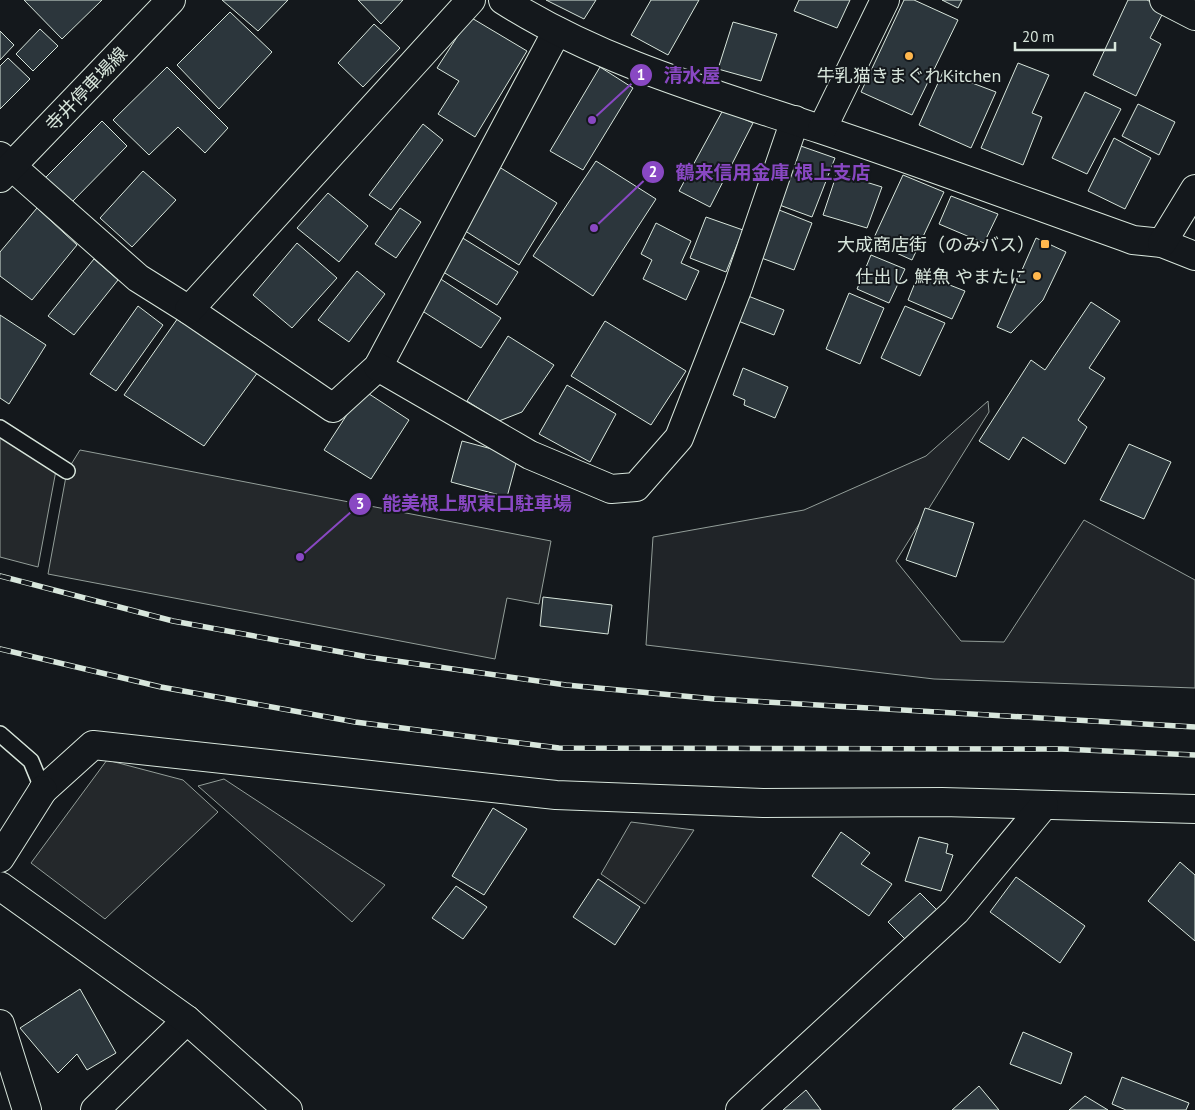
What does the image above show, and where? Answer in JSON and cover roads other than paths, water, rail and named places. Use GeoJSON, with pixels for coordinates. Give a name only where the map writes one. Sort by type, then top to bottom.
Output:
{"type":"FeatureCollection","features":[{"type":"Feature","properties":{"kind":"street","name":"寺井停車場線"},"geometry":{"type":"LineString","coordinates":[[3,167],[171,0]]}},
{"type":"Feature","properties":{"kind":"street"},"geometry":{"type":"LineString","coordinates":[[189,310],[471,0]]}},
{"type":"Feature","properties":{"kind":"street"},"geometry":{"type":"LineString","coordinates":[[503,0],[535,21],[626,63],[822,129],[1133,240],[1162,243],[1195,256]]}},
{"type":"Feature","properties":{"kind":"street"},"geometry":{"type":"LineString","coordinates":[[822,129],[885,0]]}},
{"type":"Feature","properties":{"kind":"street"},"geometry":{"type":"LineString","coordinates":[[1164,0],[1195,16]]}},
{"type":"Feature","properties":{"kind":"street"},"geometry":{"type":"LineString","coordinates":[[3,167],[138,278],[189,310],[332,408],[378,368],[557,31]]}},
{"type":"Feature","properties":{"kind":"street"},"geometry":{"type":"LineString","coordinates":[[378,368],[530,455],[611,489],[636,487],[680,438],[738,287],[795,120]]}},
{"type":"Feature","properties":{"kind":"street"},"geometry":{"type":"LineString","coordinates":[[1162,243],[1195,189]]}},
{"type":"Feature","properties":{"kind":"street"},"geometry":{"type":"LineString","coordinates":[[0,858],[43,790],[93,745],[556,795],[772,803],[942,802],[1195,809]]}},
{"type":"Feature","properties":{"kind":"street"},"geometry":{"type":"LineString","coordinates":[[740,1110],[956,911],[1044,805]]}},
{"type":"Feature","properties":{"kind":"street"},"geometry":{"type":"LineString","coordinates":[[0,886],[187,1020],[288,1110]]}},
{"type":"Feature","properties":{"kind":"street"},"geometry":{"type":"LineString","coordinates":[[95,1110],[187,1020]]}},
{"type":"Feature","properties":{"kind":"street"},"geometry":{"type":"LineString","coordinates":[[0,1024],[27,1110]]}},
{"type":"Feature","properties":{"kind":"lane"},"geometry":{"type":"LineString","coordinates":[[0,428],[67,472]]}},
{"type":"Feature","properties":{"kind":"lane"},"geometry":{"type":"LineString","coordinates":[[0,734],[31,761],[43,790]]}},
{"type":"Feature","properties":{"kind":"railway"},"geometry":{"type":"LineString","coordinates":[[0,576],[173,621],[368,657],[566,685],[715,699],[1195,727]]}},
{"type":"Feature","properties":{"kind":"railway"},"geometry":{"type":"LineString","coordinates":[[0,649],[161,687],[355,722],[559,748],[1062,749],[1195,755]]}},
{"type":"Feature","properties":{"kind":"place","name":"牛乳猫きまぐれKitchen"},"geometry":{"type":"Point","coordinates":[909,56]}},
{"type":"Feature","properties":{"kind":"place","name":"清水屋"},"geometry":{"type":"Point","coordinates":[592,120]}},
{"type":"Feature","properties":{"kind":"place","name":"鶴来信用金庫 根上支店"},"geometry":{"type":"Point","coordinates":[594,228]}},
{"type":"Feature","properties":{"kind":"place","name":"大成商店街（のみバス）"},"geometry":{"type":"Point","coordinates":[1045,244]}},
{"type":"Feature","properties":{"kind":"place","name":"仕出し 鮮魚 やまたに"},"geometry":{"type":"Point","coordinates":[1037,276]}},
{"type":"Feature","properties":{"kind":"place","name":"能美根上駅東口駐車場"},"geometry":{"type":"Point","coordinates":[300,557]}}]}
